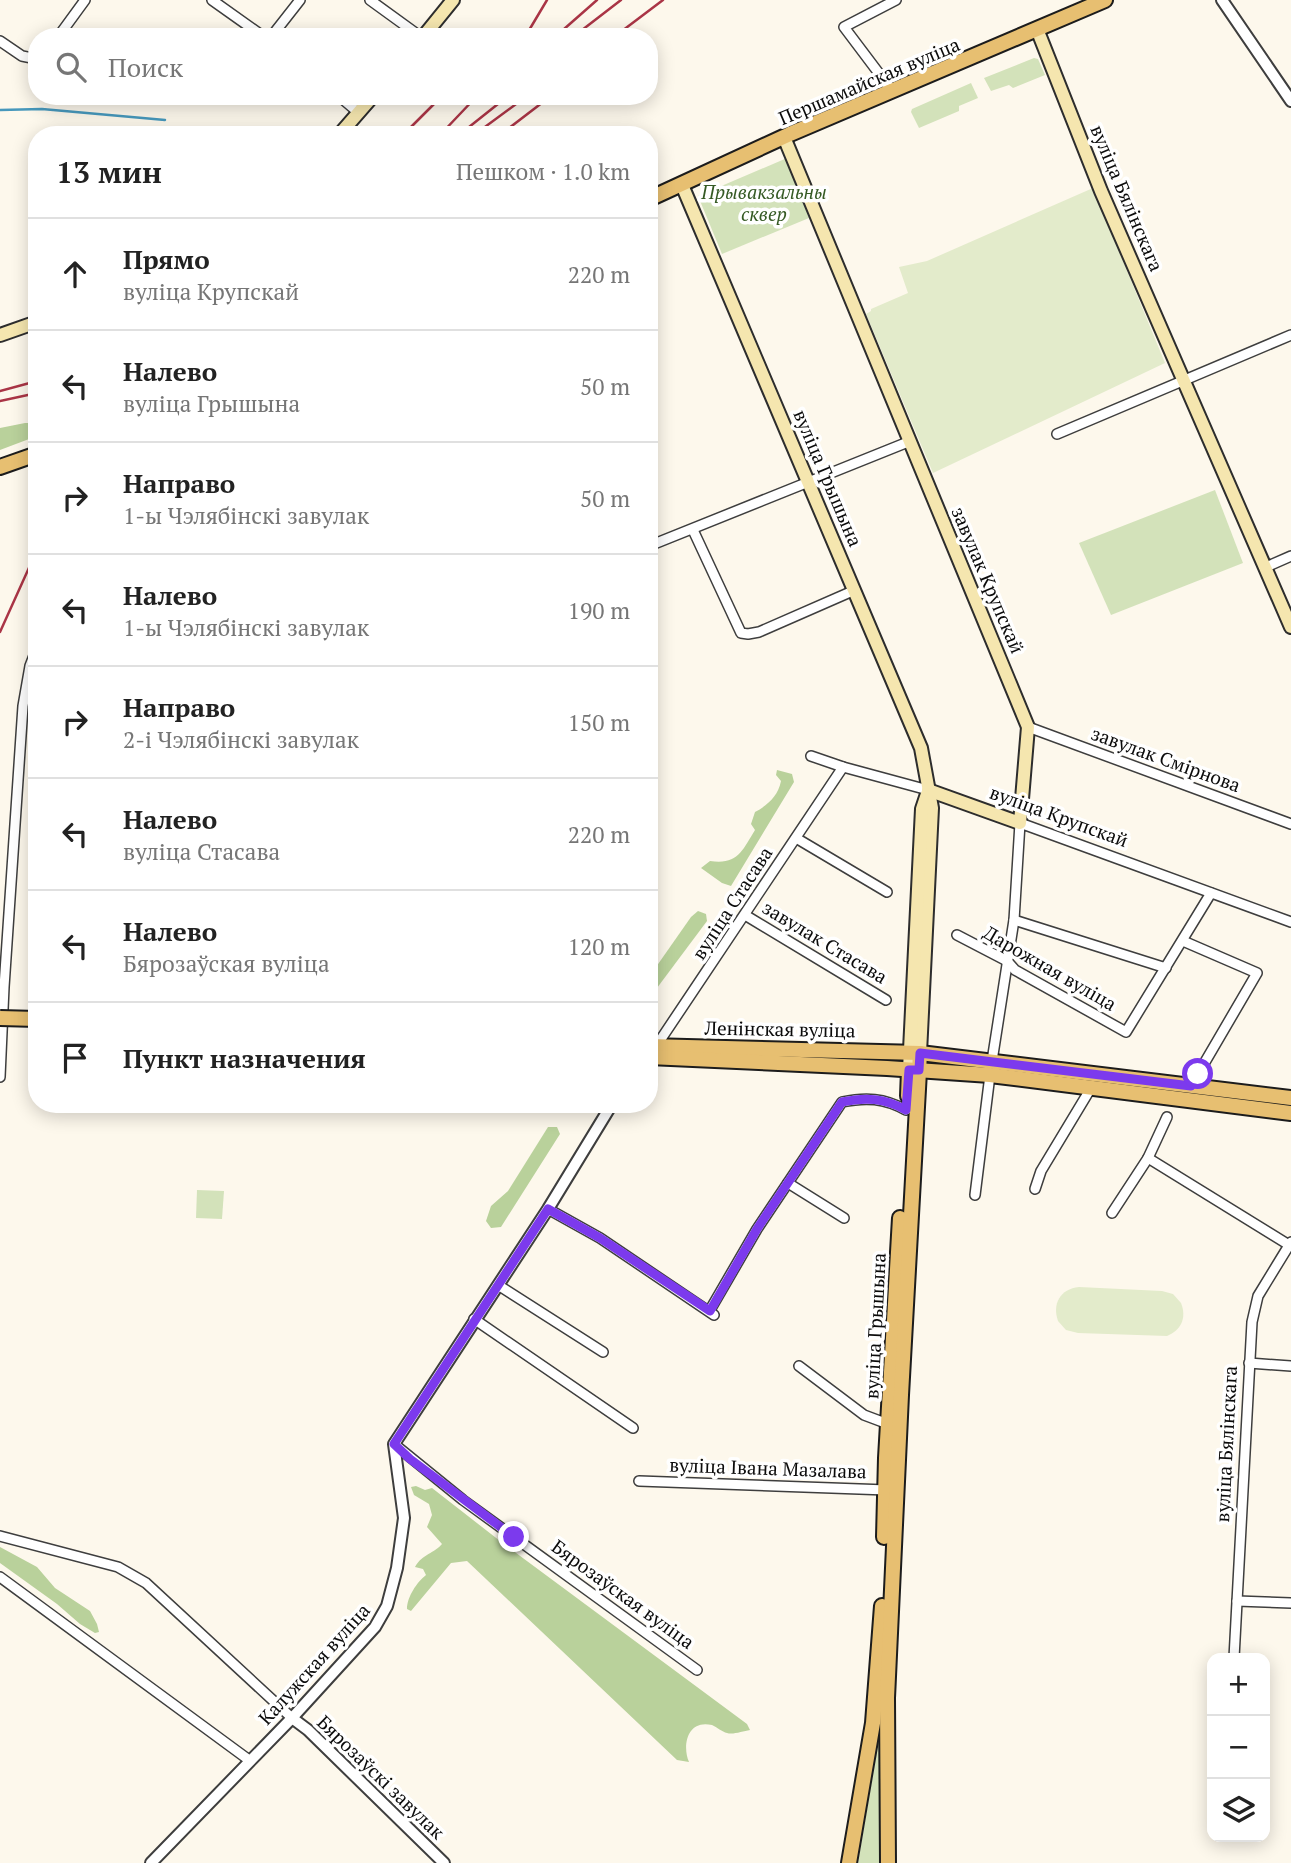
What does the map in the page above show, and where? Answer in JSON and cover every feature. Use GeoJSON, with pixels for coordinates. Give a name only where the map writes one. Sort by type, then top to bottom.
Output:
{"type":"FeatureCollection","features":[{"type":"Feature","properties":{"kind":"main road"},"geometry":{"type":"LineString","coordinates":[[430,28],[453,0]]}},
{"type":"Feature","properties":{"kind":"main road","name":"Першамайская вуліца"},"geometry":{"type":"LineString","coordinates":[[658,195],[784,137],[1105,0]]}},
{"type":"Feature","properties":{"kind":"main road","name":"вуліца Бялінскага"},"geometry":{"type":"LineString","coordinates":[[1037,29],[1101,191],[1291,627]]}},
{"type":"Feature","properties":{"kind":"main road"},"geometry":{"type":"LineString","coordinates":[[347,126],[366,105]]}},
{"type":"Feature","properties":{"kind":"main road","name":"завулак Крупскай"},"geometry":{"type":"LineString","coordinates":[[784,137],[1028,727],[1020,822]]}},
{"type":"Feature","properties":{"kind":"main road","name":"вуліца Грышына"},"geometry":{"type":"LineString","coordinates":[[682,185],[921,747],[928,790],[922,809],[915,1053],[880,1646],[875,1697],[849,1863]]}},
{"type":"Feature","properties":{"kind":"main road"},"geometry":{"type":"LineString","coordinates":[[0,335],[28,325]]}},
{"type":"Feature","properties":{"kind":"main road"},"geometry":{"type":"LineString","coordinates":[[0,467],[28,457]]}},
{"type":"Feature","properties":{"kind":"main road","name":"вуліца Крупскай"},"geometry":{"type":"LineString","coordinates":[[928,790],[1020,822]]}},
{"type":"Feature","properties":{"kind":"main road"},"geometry":{"type":"LineString","coordinates":[[0,1018],[28,1019]]}},
{"type":"Feature","properties":{"kind":"main road"},"geometry":{"type":"LineString","coordinates":[[0,1027],[28,1028]]}},
{"type":"Feature","properties":{"kind":"main road","name":"Ленінская вуліца"},"geometry":{"type":"LineString","coordinates":[[658,1051],[915,1053]]}},
{"type":"Feature","properties":{"kind":"main road","name":"Ленінская вуліца"},"geometry":{"type":"LineString","coordinates":[[658,1052],[914,1070]]}},
{"type":"Feature","properties":{"kind":"main road"},"geometry":{"type":"LineString","coordinates":[[915,1053],[1091,1088],[1291,1113]]}},
{"type":"Feature","properties":{"kind":"main road"},"geometry":{"type":"LineString","coordinates":[[914,1070],[991,1068],[1291,1098]]}},
{"type":"Feature","properties":{"kind":"main road","name":"вуліца Грышына"},"geometry":{"type":"LineString","coordinates":[[888,1863],[887,1698],[891,1490],[888,1424],[906,1110],[914,1070]]}},
{"type":"Feature","properties":{"kind":"street"},"geometry":{"type":"LineString","coordinates":[[65,28],[85,0]]}},
{"type":"Feature","properties":{"kind":"street"},"geometry":{"type":"LineString","coordinates":[[212,0],[251,28]]}},
{"type":"Feature","properties":{"kind":"street"},"geometry":{"type":"LineString","coordinates":[[278,28],[300,0]]}},
{"type":"Feature","properties":{"kind":"street"},"geometry":{"type":"LineString","coordinates":[[370,0],[409,28]]}},
{"type":"Feature","properties":{"kind":"street"},"geometry":{"type":"LineString","coordinates":[[894,92],[844,27],[896,0]]}},
{"type":"Feature","properties":{"kind":"street"},"geometry":{"type":"LineString","coordinates":[[1222,0],[1291,101]]}},
{"type":"Feature","properties":{"kind":"street"},"geometry":{"type":"LineString","coordinates":[[0,40],[28,58]]}},
{"type":"Feature","properties":{"kind":"street"},"geometry":{"type":"LineString","coordinates":[[350,105],[359,113]]}},
{"type":"Feature","properties":{"kind":"street"},"geometry":{"type":"LineString","coordinates":[[1057,435],[1291,335]]}},
{"type":"Feature","properties":{"kind":"street"},"geometry":{"type":"LineString","coordinates":[[658,543],[908,442]]}},
{"type":"Feature","properties":{"kind":"street"},"geometry":{"type":"LineString","coordinates":[[694,530],[741,633],[759,632],[855,590]]}},
{"type":"Feature","properties":{"kind":"street"},"geometry":{"type":"LineString","coordinates":[[1266,567],[1291,556]]}},
{"type":"Feature","properties":{"kind":"street"},"geometry":{"type":"LineString","coordinates":[[0,1077],[23,706],[28,677]]}},
{"type":"Feature","properties":{"kind":"street","name":"завулак Смірнова"},"geometry":{"type":"LineString","coordinates":[[1028,727],[1291,824]]}},
{"type":"Feature","properties":{"kind":"street","name":"вуліца Крупскай"},"geometry":{"type":"LineString","coordinates":[[811,756],[928,790]]}},
{"type":"Feature","properties":{"kind":"street","name":"вуліца Стасава"},"geometry":{"type":"LineString","coordinates":[[658,1041],[843,767]]}},
{"type":"Feature","properties":{"kind":"street","name":"вуліца Крупскай"},"geometry":{"type":"LineString","coordinates":[[1020,822],[1291,922]]}},
{"type":"Feature","properties":{"kind":"street","name":"завулак Крупскай"},"geometry":{"type":"LineString","coordinates":[[975,1195],[1014,920],[1020,822]]}},
{"type":"Feature","properties":{"kind":"street"},"geometry":{"type":"LineString","coordinates":[[796,838],[887,892]]}},
{"type":"Feature","properties":{"kind":"street"},"geometry":{"type":"LineString","coordinates":[[1014,920],[1166,968],[1211,893]]}},
{"type":"Feature","properties":{"kind":"street","name":"завулак Стасава"},"geometry":{"type":"LineString","coordinates":[[745,915],[886,1000]]}},
{"type":"Feature","properties":{"kind":"street","name":"Дарожная вуліца"},"geometry":{"type":"LineString","coordinates":[[957,934],[1126,1032],[1166,968]]}},
{"type":"Feature","properties":{"kind":"street"},"geometry":{"type":"LineString","coordinates":[[1183,941],[1257,973],[1191,1086]]}},
{"type":"Feature","properties":{"kind":"street"},"geometry":{"type":"LineString","coordinates":[[1035,1189],[1041,1171],[1091,1088]]}},
{"type":"Feature","properties":{"kind":"street"},"geometry":{"type":"LineString","coordinates":[[548,1209],[600,1238],[712,1312],[757,1229],[842,1102],[863,1098],[884,1100],[906,1110]]}},
{"type":"Feature","properties":{"kind":"street"},"geometry":{"type":"LineString","coordinates":[[394,1444],[548,1209],[607,1113]]}},
{"type":"Feature","properties":{"kind":"street"},"geometry":{"type":"LineString","coordinates":[[1112,1213],[1148,1158],[1167,1117]]}},
{"type":"Feature","properties":{"kind":"street"},"geometry":{"type":"LineString","coordinates":[[1148,1158],[1290,1244]]}},
{"type":"Feature","properties":{"kind":"street"},"geometry":{"type":"LineString","coordinates":[[788,1183],[844,1218]]}},
{"type":"Feature","properties":{"kind":"street","name":"вуліца Бялінскага"},"geometry":{"type":"LineString","coordinates":[[1234,1653],[1252,1322],[1258,1296],[1290,1244]]}},
{"type":"Feature","properties":{"kind":"street"},"geometry":{"type":"LineString","coordinates":[[1277,1262],[1291,1263]]}},
{"type":"Feature","properties":{"kind":"street"},"geometry":{"type":"LineString","coordinates":[[498,1285],[603,1352]]}},
{"type":"Feature","properties":{"kind":"street"},"geometry":{"type":"LineString","coordinates":[[474,1319],[633,1428]]}},
{"type":"Feature","properties":{"kind":"street"},"geometry":{"type":"LineString","coordinates":[[1249,1363],[1291,1366]]}},
{"type":"Feature","properties":{"kind":"street"},"geometry":{"type":"LineString","coordinates":[[799,1366],[864,1415],[888,1424]]}},
{"type":"Feature","properties":{"kind":"street","name":"Бярозаўская вуліца"},"geometry":{"type":"LineString","coordinates":[[394,1444],[463,1500],[697,1670]]}},
{"type":"Feature","properties":{"kind":"street","name":"Калужская вуліца"},"geometry":{"type":"LineString","coordinates":[[151,1863],[292,1718],[375,1627],[387,1606],[397,1568],[404,1518],[394,1444]]}},
{"type":"Feature","properties":{"kind":"street","name":"вуліца Iвана Мазалава"},"geometry":{"type":"LineString","coordinates":[[639,1481],[891,1490]]}},
{"type":"Feature","properties":{"kind":"street"},"geometry":{"type":"LineString","coordinates":[[0,1536],[118,1567],[146,1583],[292,1718]]}},
{"type":"Feature","properties":{"kind":"street"},"geometry":{"type":"LineString","coordinates":[[0,1577],[249,1760]]}},
{"type":"Feature","properties":{"kind":"street"},"geometry":{"type":"LineString","coordinates":[[1237,1601],[1291,1603]]}},
{"type":"Feature","properties":{"kind":"street","name":"Бярозаўскі завулак"},"geometry":{"type":"LineString","coordinates":[[292,1718],[308,1730],[444,1863]]}},
{"type":"Feature","properties":{"kind":"green space"},"geometry":{"type":"Polygon","coordinates":[[[1034,58],[1038,59],[1045,75],[1013,88],[1009,85],[991,91],[984,78],[1034,58]]]}},
{"type":"Feature","properties":{"kind":"green space"},"geometry":{"type":"Polygon","coordinates":[[[971,83],[978,98],[959,106],[959,111],[919,128],[912,109],[971,83]]]}},
{"type":"Feature","properties":{"kind":"green space","name":"Прывакзальны сквер"},"geometry":{"type":"Polygon","coordinates":[[[787,158],[809,218],[722,254],[698,196],[787,158]]]}},
{"type":"Feature","properties":{"kind":"green space"},"geometry":{"type":"Polygon","coordinates":[[[1093,188],[1165,363],[933,473],[866,314],[871,309],[908,293],[899,267],[927,261],[1093,188]]]}},
{"type":"Feature","properties":{"kind":"green space"},"geometry":{"type":"Polygon","coordinates":[[[28,423],[28,439],[0,450],[0,428],[28,423]]]}},
{"type":"Feature","properties":{"kind":"green space"},"geometry":{"type":"Polygon","coordinates":[[[1215,490],[1243,563],[1111,615],[1079,543],[1215,490]]]}},
{"type":"Feature","properties":{"kind":"green space"},"geometry":{"type":"Polygon","coordinates":[[[777,770],[792,774],[794,782],[731,886],[722,883],[701,868],[710,861],[727,861],[742,850],[755,830],[751,824],[755,812],[768,803],[778,791],[781,781],[776,775],[777,770]]]}},
{"type":"Feature","properties":{"kind":"green space"},"geometry":{"type":"Polygon","coordinates":[[[698,911],[706,914],[707,921],[658,987],[658,964],[698,911]]]}},
{"type":"Feature","properties":{"kind":"green space"},"geometry":{"type":"Polygon","coordinates":[[[548,1127],[557,1127],[560,1134],[501,1227],[491,1228],[486,1221],[491,1206],[508,1191],[548,1127]]]}},
{"type":"Feature","properties":{"kind":"green space"},"geometry":{"type":"Polygon","coordinates":[[[197,1190],[224,1191],[222,1219],[196,1218],[197,1190]]]}},
{"type":"Feature","properties":{"kind":"green space"},"geometry":{"type":"Polygon","coordinates":[[[1079,1287],[1162,1291],[1173,1294],[1183,1308],[1182,1323],[1167,1336],[1078,1333],[1066,1330],[1056,1315],[1057,1303],[1062,1294],[1079,1287]]]}},
{"type":"Feature","properties":{"kind":"green space"},"geometry":{"type":"Polygon","coordinates":[[[411,1487],[425,1490],[432,1488],[747,1724],[750,1730],[729,1733],[712,1725],[697,1726],[688,1735],[686,1749],[689,1762],[677,1760],[467,1561],[451,1563],[411,1611],[407,1609],[413,1590],[426,1575],[423,1569],[415,1567],[421,1559],[442,1544],[427,1527],[432,1515],[429,1504],[414,1495],[411,1487]]]}},
{"type":"Feature","properties":{"kind":"green space"},"geometry":{"type":"Polygon","coordinates":[[[0,1547],[37,1567],[55,1588],[90,1611],[99,1632],[95,1633],[80,1624],[0,1563],[0,1547]]]}},
{"type":"Feature","properties":{"kind":"green space"},"geometry":{"type":"Polygon","coordinates":[[[880,1732],[881,1863],[858,1863],[880,1732]]]}},
{"type":"Feature","properties":{"kind":"waterway"},"geometry":{"type":"LineString","coordinates":[[0,110],[42,109],[165,120]]}},
{"type":"Feature","properties":{"kind":"railway"},"geometry":{"type":"LineString","coordinates":[[530,28],[547,0]]}},
{"type":"Feature","properties":{"kind":"railway"},"geometry":{"type":"LineString","coordinates":[[565,28],[597,0]]}},
{"type":"Feature","properties":{"kind":"railway"},"geometry":{"type":"LineString","coordinates":[[585,28],[621,0]]}},
{"type":"Feature","properties":{"kind":"railway"},"geometry":{"type":"LineString","coordinates":[[626,28],[663,0]]}},
{"type":"Feature","properties":{"kind":"railway"},"geometry":{"type":"LineString","coordinates":[[412,126],[433,105]]}},
{"type":"Feature","properties":{"kind":"railway"},"geometry":{"type":"LineString","coordinates":[[449,126],[468,105]]}},
{"type":"Feature","properties":{"kind":"railway"},"geometry":{"type":"LineString","coordinates":[[470,126],[497,105]]}},
{"type":"Feature","properties":{"kind":"railway"},"geometry":{"type":"LineString","coordinates":[[486,126],[515,105]]}},
{"type":"Feature","properties":{"kind":"railway"},"geometry":{"type":"LineString","coordinates":[[512,126],[539,105]]}},
{"type":"Feature","properties":{"kind":"railway"},"geometry":{"type":"LineString","coordinates":[[0,391],[28,383]]}},
{"type":"Feature","properties":{"kind":"railway"},"geometry":{"type":"LineString","coordinates":[[0,401],[28,395]]}},
{"type":"Feature","properties":{"kind":"railway"},"geometry":{"type":"LineString","coordinates":[[0,632],[28,570]]}},
{"type":"Feature","properties":{"kind":"route"},"geometry":{"type":"LineString","coordinates":[[514,1537],[394,1444],[548,1209],[600,1238],[710,1311],[757,1229],[842,1102],[863,1098],[884,1100],[906,1110],[909,1070],[919,1070],[920,1053],[1191,1086],[1198,1074]]}}]}
